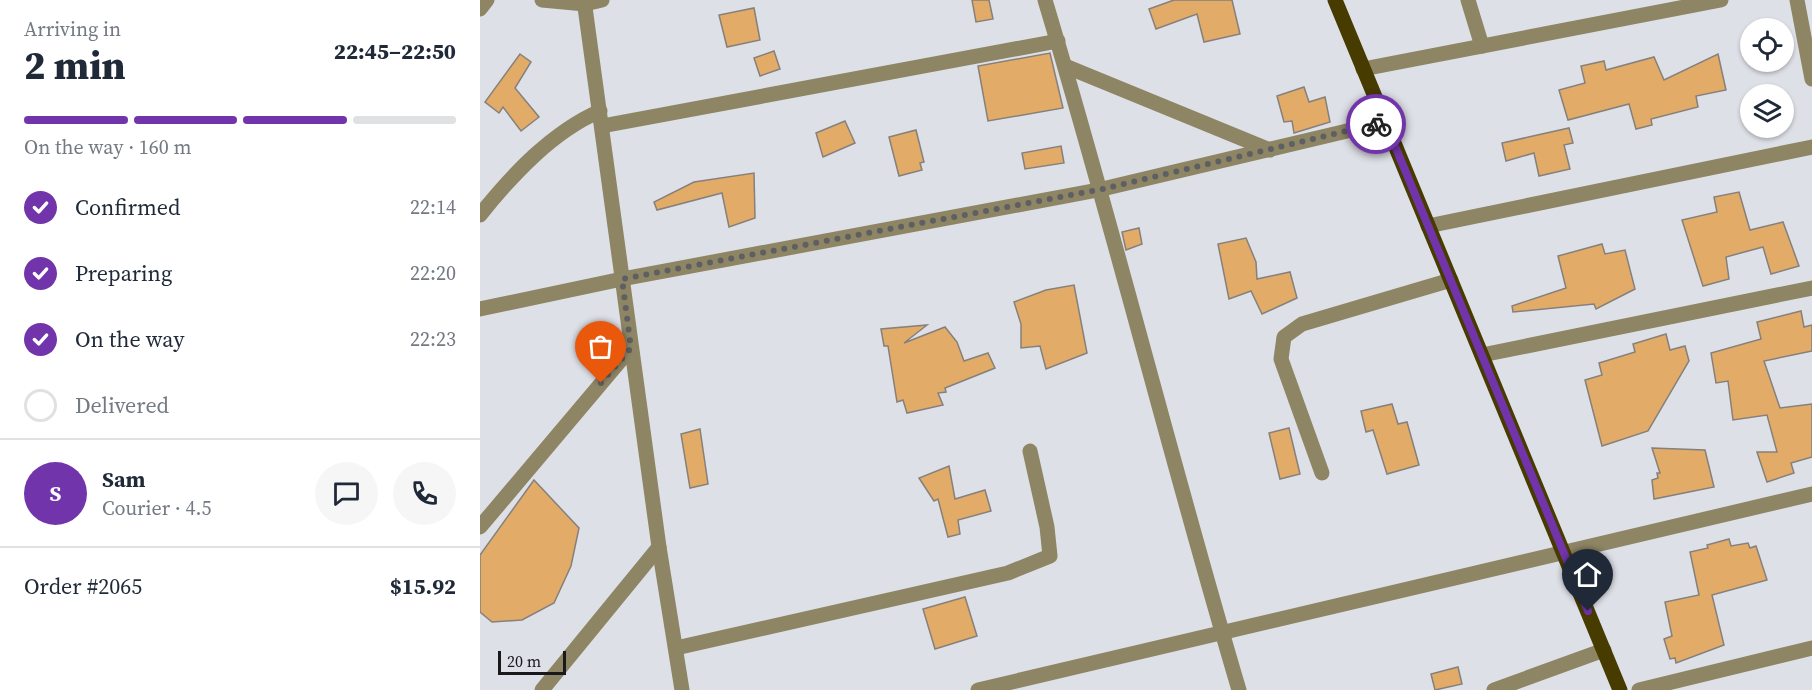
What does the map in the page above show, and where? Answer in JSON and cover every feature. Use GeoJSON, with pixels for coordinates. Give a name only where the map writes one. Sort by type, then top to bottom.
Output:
{"type":"FeatureCollection","features":[{"type":"Feature","properties":{"kind":"main road"},"geometry":{"type":"LineString","coordinates":[[1335,0],[1565,552],[1620,690]]}},
{"type":"Feature","properties":{"kind":"street"},"geometry":{"type":"LineString","coordinates":[[480,9],[487,0]]}},
{"type":"Feature","properties":{"kind":"street"},"geometry":{"type":"LineString","coordinates":[[542,0],[585,2],[602,0]]}},
{"type":"Feature","properties":{"kind":"street"},"geometry":{"type":"LineString","coordinates":[[1045,0],[1239,690]]}},
{"type":"Feature","properties":{"kind":"street"},"geometry":{"type":"LineString","coordinates":[[1468,0],[1482,46]]}},
{"type":"Feature","properties":{"kind":"street"},"geometry":{"type":"LineString","coordinates":[[1363,69],[1721,0]]}},
{"type":"Feature","properties":{"kind":"street"},"geometry":{"type":"LineString","coordinates":[[1797,0],[1812,79]]}},
{"type":"Feature","properties":{"kind":"street"},"geometry":{"type":"LineString","coordinates":[[585,2],[659,547],[682,690]]}},
{"type":"Feature","properties":{"kind":"street"},"geometry":{"type":"LineString","coordinates":[[480,215],[519,171],[576,121],[601,119],[1058,41]]}},
{"type":"Feature","properties":{"kind":"street"},"geometry":{"type":"LineString","coordinates":[[1065,66],[1270,150]]}},
{"type":"Feature","properties":{"kind":"street"},"geometry":{"type":"LineString","coordinates":[[480,309],[622,279],[1098,190],[1385,122]]}},
{"type":"Feature","properties":{"kind":"street"},"geometry":{"type":"LineString","coordinates":[[1428,226],[1812,147]]}},
{"type":"Feature","properties":{"kind":"street"},"geometry":{"type":"LineString","coordinates":[[1322,473],[1281,359],[1284,337],[1302,324],[1450,280]]}},
{"type":"Feature","properties":{"kind":"street"},"geometry":{"type":"LineString","coordinates":[[1482,355],[1812,288]]}},
{"type":"Feature","properties":{"kind":"street"},"geometry":{"type":"LineString","coordinates":[[480,527],[631,348]]}},
{"type":"Feature","properties":{"kind":"street"},"geometry":{"type":"LineString","coordinates":[[676,648],[1008,573],[1050,556],[1047,527],[1030,451]]}},
{"type":"Feature","properties":{"kind":"street"},"geometry":{"type":"LineString","coordinates":[[978,690],[1812,494]]}},
{"type":"Feature","properties":{"kind":"street"},"geometry":{"type":"LineString","coordinates":[[542,690],[659,547]]}},
{"type":"Feature","properties":{"kind":"street"},"geometry":{"type":"LineString","coordinates":[[1639,690],[1812,648]]}},
{"type":"Feature","properties":{"kind":"street"},"geometry":{"type":"LineString","coordinates":[[1494,690],[1604,650]]}},
{"type":"Feature","properties":{"kind":"building"},"geometry":{"type":"Polygon","coordinates":[[[972,0],[989,0],[993,19],[976,22],[972,0]]]}},
{"type":"Feature","properties":{"kind":"building"},"geometry":{"type":"Polygon","coordinates":[[[1174,0],[1232,0],[1240,34],[1204,42],[1197,14],[1156,29],[1149,9],[1174,0]]]}},
{"type":"Feature","properties":{"kind":"building"},"geometry":{"type":"Polygon","coordinates":[[[754,8],[760,40],[727,47],[719,15],[754,8]]]}},
{"type":"Feature","properties":{"kind":"building"},"geometry":{"type":"Polygon","coordinates":[[[774,51],[780,69],[760,76],[754,58],[774,51]]]}},
{"type":"Feature","properties":{"kind":"building"},"geometry":{"type":"Polygon","coordinates":[[[1050,53],[1063,108],[988,121],[978,66],[1050,53]]]}},
{"type":"Feature","properties":{"kind":"building"},"geometry":{"type":"Polygon","coordinates":[[[520,54],[531,62],[515,88],[539,117],[521,131],[503,107],[499,113],[485,102],[520,54]]]}},
{"type":"Feature","properties":{"kind":"building"},"geometry":{"type":"Polygon","coordinates":[[[1718,54],[1726,90],[1696,96],[1698,107],[1651,119],[1652,125],[1636,129],[1629,104],[1568,120],[1559,90],[1585,83],[1581,66],[1604,61],[1606,70],[1654,57],[1664,80],[1718,54]]]}},
{"type":"Feature","properties":{"kind":"building"},"geometry":{"type":"Polygon","coordinates":[[[1304,87],[1309,102],[1325,97],[1330,122],[1294,133],[1292,121],[1284,122],[1277,96],[1304,87]]]}},
{"type":"Feature","properties":{"kind":"building"},"geometry":{"type":"Polygon","coordinates":[[[845,121],[855,143],[823,157],[816,133],[845,121]]]}},
{"type":"Feature","properties":{"kind":"building"},"geometry":{"type":"Polygon","coordinates":[[[1569,128],[1573,143],[1564,145],[1570,169],[1539,176],[1534,153],[1506,161],[1502,143],[1569,128]]]}},
{"type":"Feature","properties":{"kind":"building"},"geometry":{"type":"Polygon","coordinates":[[[916,130],[924,162],[920,163],[922,170],[899,176],[889,137],[916,130]]]}},
{"type":"Feature","properties":{"kind":"building"},"geometry":{"type":"Polygon","coordinates":[[[1061,146],[1064,163],[1025,169],[1022,153],[1061,146]]]}},
{"type":"Feature","properties":{"kind":"building"},"geometry":{"type":"Polygon","coordinates":[[[754,173],[755,218],[729,227],[722,193],[657,210],[654,202],[694,182],[754,173]]]}},
{"type":"Feature","properties":{"kind":"building"},"geometry":{"type":"Polygon","coordinates":[[[1739,192],[1750,230],[1783,222],[1799,266],[1771,274],[1763,247],[1726,257],[1729,279],[1703,286],[1682,220],[1717,212],[1714,197],[1739,192]]]}},
{"type":"Feature","properties":{"kind":"building"},"geometry":{"type":"Polygon","coordinates":[[[1139,228],[1142,244],[1126,250],[1122,232],[1139,228]]]}},
{"type":"Feature","properties":{"kind":"building"},"geometry":{"type":"Polygon","coordinates":[[[1246,238],[1256,262],[1257,279],[1290,272],[1297,298],[1262,314],[1251,291],[1229,299],[1218,244],[1246,238]]]}},
{"type":"Feature","properties":{"kind":"building"},"geometry":{"type":"Polygon","coordinates":[[[1602,244],[1605,254],[1625,250],[1635,289],[1596,309],[1594,304],[1513,312],[1512,306],[1566,288],[1558,256],[1602,244]]]}},
{"type":"Feature","properties":{"kind":"building"},"geometry":{"type":"Polygon","coordinates":[[[1074,285],[1087,353],[1046,369],[1040,346],[1021,348],[1021,324],[1014,302],[1046,290],[1074,285]]]}},
{"type":"Feature","properties":{"kind":"building"},"geometry":{"type":"Polygon","coordinates":[[[1801,311],[1804,327],[1812,325],[1812,351],[1764,361],[1780,408],[1812,404],[1812,457],[1791,463],[1794,473],[1767,482],[1757,452],[1777,452],[1767,415],[1733,420],[1728,381],[1716,383],[1711,353],[1761,339],[1757,322],[1801,311]]]}},
{"type":"Feature","properties":{"kind":"building"},"geometry":{"type":"Polygon","coordinates":[[[927,325],[904,343],[945,327],[957,342],[964,361],[988,353],[995,368],[945,388],[946,392],[938,393],[943,405],[907,413],[903,400],[897,402],[888,346],[884,346],[881,329],[927,325]]]}},
{"type":"Feature","properties":{"kind":"building"},"geometry":{"type":"Polygon","coordinates":[[[1666,334],[1670,350],[1685,346],[1689,361],[1648,431],[1602,446],[1585,380],[1602,375],[1599,363],[1635,352],[1633,344],[1666,334]]]}},
{"type":"Feature","properties":{"kind":"building"},"geometry":{"type":"Polygon","coordinates":[[[1392,404],[1398,424],[1407,422],[1419,465],[1387,474],[1373,430],[1366,432],[1361,411],[1392,404]]]}},
{"type":"Feature","properties":{"kind":"building"},"geometry":{"type":"Polygon","coordinates":[[[1289,428],[1300,474],[1280,479],[1269,433],[1289,428]]]}},
{"type":"Feature","properties":{"kind":"building"},"geometry":{"type":"Polygon","coordinates":[[[700,429],[708,484],[690,488],[681,434],[700,429]]]}},
{"type":"Feature","properties":{"kind":"building"},"geometry":{"type":"Polygon","coordinates":[[[1652,448],[1705,450],[1714,487],[1654,499],[1652,480],[1658,478],[1657,473],[1660,473],[1652,448]]]}},
{"type":"Feature","properties":{"kind":"building"},"geometry":{"type":"Polygon","coordinates":[[[949,466],[955,499],[985,490],[991,511],[958,520],[960,534],[948,537],[938,499],[934,501],[919,478],[949,466]]]}},
{"type":"Feature","properties":{"kind":"building"},"geometry":{"type":"Polygon","coordinates":[[[534,480],[579,528],[571,566],[554,603],[522,620],[492,622],[480,612],[480,555],[534,480]]]}},
{"type":"Feature","properties":{"kind":"building"},"geometry":{"type":"Polygon","coordinates":[[[1729,539],[1731,546],[1748,543],[1750,548],[1756,546],[1767,580],[1712,595],[1724,645],[1676,663],[1675,658],[1670,659],[1664,639],[1672,636],[1665,602],[1699,595],[1690,552],[1708,548],[1707,545],[1729,539]]]}},
{"type":"Feature","properties":{"kind":"building"},"geometry":{"type":"Polygon","coordinates":[[[965,597],[977,636],[935,649],[923,609],[965,597]]]}},
{"type":"Feature","properties":{"kind":"building"},"geometry":{"type":"Polygon","coordinates":[[[1458,667],[1462,684],[1435,690],[1431,674],[1458,667]]]}},
{"type":"Feature","properties":{"kind":"way so far"},"geometry":{"type":"LineString","coordinates":[[601,383],[631,348],[622,279],[1098,190],[1376,124]]}},
{"type":"Feature","properties":{"kind":"route"},"geometry":{"type":"LineString","coordinates":[[1376,124],[1385,122],[1588,611]]}}]}
